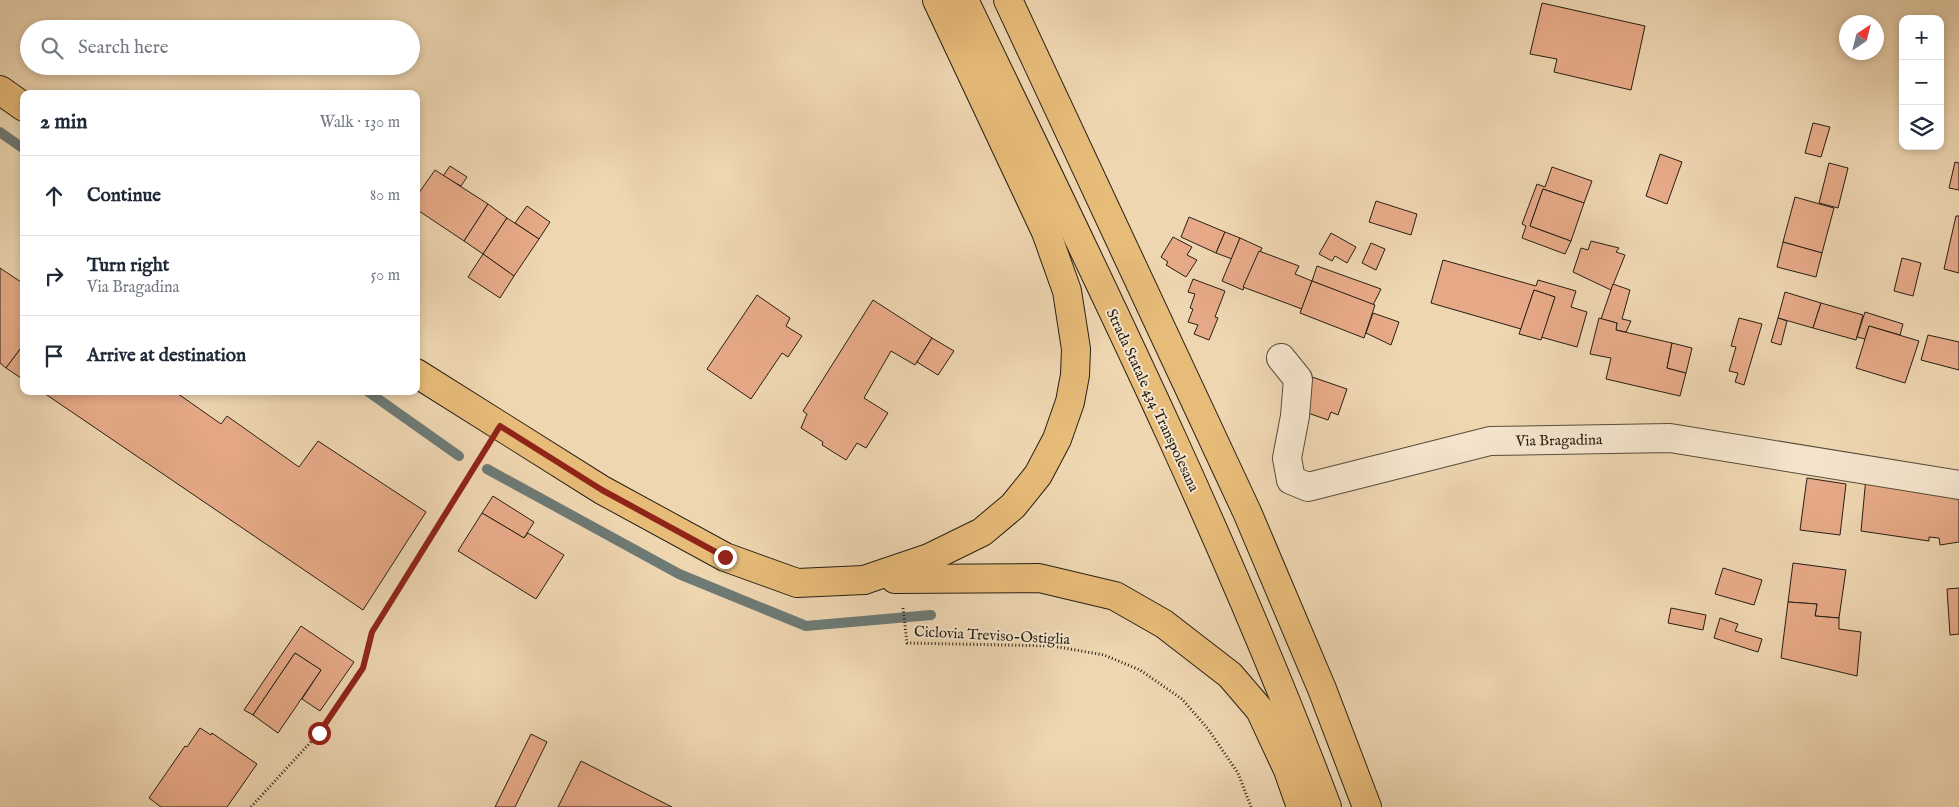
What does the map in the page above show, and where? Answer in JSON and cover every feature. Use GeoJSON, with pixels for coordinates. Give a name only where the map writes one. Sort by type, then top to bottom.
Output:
{"type":"FeatureCollection","features":[{"type":"Feature","properties":{"kind":"main road"},"geometry":{"type":"LineString","coordinates":[[864,580],[929,558],[982,532],[1013,506],[1038,475],[1057,439],[1070,402],[1075,375],[1076,348],[1067,291],[1049,240],[937,0]]}},
{"type":"Feature","properties":{"kind":"main road","name":"Strada Statale 434 Transpolesana"},"geometry":{"type":"LineString","coordinates":[[964,0],[1067,214],[1216,535],[1288,704],[1327,807]]}},
{"type":"Feature","properties":{"kind":"main road"},"geometry":{"type":"LineString","coordinates":[[1008,0],[1247,512],[1322,689],[1366,807]]}},
{"type":"Feature","properties":{"kind":"main road"},"geometry":{"type":"LineString","coordinates":[[0,90],[20,104]]}},
{"type":"Feature","properties":{"kind":"main road"},"geometry":{"type":"LineString","coordinates":[[420,376],[602,490],[725,557],[797,583],[864,580],[1039,578],[1115,596],[1164,624],[1230,674],[1260,710],[1288,770],[1301,807]]}},
{"type":"Feature","properties":{"kind":"street","name":"Via Bragadina"},"geometry":{"type":"LineString","coordinates":[[1281,358],[1298,379],[1295,416],[1287,458],[1291,480],[1308,487],[1490,441],[1670,438],[1959,485]]}},
{"type":"Feature","properties":{"kind":"path"},"geometry":{"type":"LineString","coordinates":[[251,807],[319,733],[363,668],[372,632],[500,426]]}},
{"type":"Feature","properties":{"kind":"path","name":"Ciclovia Treviso-Ostiglia"},"geometry":{"type":"LineString","coordinates":[[902,604],[907,643],[1053,646],[1104,655],[1140,670],[1182,699],[1208,729],[1238,773],[1251,807]]}},
{"type":"Feature","properties":{"kind":"building"},"geometry":{"type":"Polygon","coordinates":[[[1542,3],[1645,26],[1631,90],[1554,72],[1557,59],[1530,54],[1542,3]]]}},
{"type":"Feature","properties":{"kind":"building"},"geometry":{"type":"Polygon","coordinates":[[[1813,123],[1830,127],[1821,157],[1805,153],[1813,123]]]}},
{"type":"Feature","properties":{"kind":"building"},"geometry":{"type":"Polygon","coordinates":[[[1660,154],[1682,162],[1667,204],[1646,196],[1660,154]]]}},
{"type":"Feature","properties":{"kind":"building"},"geometry":{"type":"Polygon","coordinates":[[[1955,162],[1959,163],[1959,190],[1949,188],[1955,162]]]}},
{"type":"Feature","properties":{"kind":"building"},"geometry":{"type":"Polygon","coordinates":[[[1829,163],[1848,168],[1838,208],[1819,203],[1829,163]]]}},
{"type":"Feature","properties":{"kind":"building"},"geometry":{"type":"Polygon","coordinates":[[[450,166],[467,177],[461,186],[443,176],[450,166]]]}},
{"type":"Feature","properties":{"kind":"building"},"geometry":{"type":"Polygon","coordinates":[[[1552,167],[1592,181],[1584,203],[1543,189],[1530,226],[1571,241],[1565,254],[1522,238],[1526,226],[1522,224],[1537,184],[1545,187],[1552,167]]]}},
{"type":"Feature","properties":{"kind":"building"},"geometry":{"type":"Polygon","coordinates":[[[435,170],[488,204],[464,241],[420,212],[420,191],[435,170]]]}},
{"type":"Feature","properties":{"kind":"building"},"geometry":{"type":"Polygon","coordinates":[[[1543,189],[1584,203],[1571,241],[1530,226],[1543,189]]]}},
{"type":"Feature","properties":{"kind":"building"},"geometry":{"type":"Polygon","coordinates":[[[1795,197],[1834,208],[1822,253],[1783,242],[1795,197]]]}},
{"type":"Feature","properties":{"kind":"building"},"geometry":{"type":"Polygon","coordinates":[[[1376,201],[1417,214],[1411,235],[1369,222],[1376,201]]]}},
{"type":"Feature","properties":{"kind":"building"},"geometry":{"type":"Polygon","coordinates":[[[488,204],[507,218],[483,254],[464,241],[488,204]]]}},
{"type":"Feature","properties":{"kind":"building"},"geometry":{"type":"Polygon","coordinates":[[[527,206],[550,222],[539,239],[515,223],[527,206]]]}},
{"type":"Feature","properties":{"kind":"building"},"geometry":{"type":"Polygon","coordinates":[[[1956,216],[1959,216],[1959,273],[1944,269],[1956,216]]]}},
{"type":"Feature","properties":{"kind":"building"},"geometry":{"type":"Polygon","coordinates":[[[1189,217],[1225,232],[1216,253],[1181,237],[1189,217]]]}},
{"type":"Feature","properties":{"kind":"building"},"geometry":{"type":"Polygon","coordinates":[[[507,218],[539,239],[514,276],[483,254],[507,218]]]}},
{"type":"Feature","properties":{"kind":"building"},"geometry":{"type":"Polygon","coordinates":[[[1225,232],[1240,238],[1232,259],[1216,253],[1225,232]]]}},
{"type":"Feature","properties":{"kind":"building"},"geometry":{"type":"Polygon","coordinates":[[[1331,233],[1356,247],[1347,263],[1335,256],[1332,261],[1319,254],[1331,233]]]}},
{"type":"Feature","properties":{"kind":"building"},"geometry":{"type":"Polygon","coordinates":[[[1173,237],[1192,247],[1187,255],[1197,260],[1186,277],[1166,265],[1168,262],[1161,257],[1173,237]]]}},
{"type":"Feature","properties":{"kind":"building"},"geometry":{"type":"Polygon","coordinates":[[[1240,238],[1262,248],[1243,290],[1222,281],[1240,238]]]}},
{"type":"Feature","properties":{"kind":"building"},"geometry":{"type":"Polygon","coordinates":[[[1591,241],[1619,248],[1616,252],[1625,255],[1611,290],[1573,272],[1581,248],[1588,250],[1591,241]]]}},
{"type":"Feature","properties":{"kind":"building"},"geometry":{"type":"Polygon","coordinates":[[[1783,242],[1822,253],[1816,277],[1777,267],[1783,242]]]}},
{"type":"Feature","properties":{"kind":"building"},"geometry":{"type":"Polygon","coordinates":[[[1371,243],[1385,249],[1376,270],[1362,263],[1371,243]]]}},
{"type":"Feature","properties":{"kind":"building"},"geometry":{"type":"Polygon","coordinates":[[[1259,251],[1299,266],[1295,274],[1312,281],[1302,309],[1243,287],[1259,251]]]}},
{"type":"Feature","properties":{"kind":"building"},"geometry":{"type":"Polygon","coordinates":[[[483,254],[514,276],[500,298],[468,277],[483,254]]]}},
{"type":"Feature","properties":{"kind":"building"},"geometry":{"type":"Polygon","coordinates":[[[1902,258],[1921,263],[1913,296],[1894,291],[1902,258]]]}},
{"type":"Feature","properties":{"kind":"building"},"geometry":{"type":"Polygon","coordinates":[[[1443,260],[1536,286],[1538,280],[1576,291],[1571,307],[1587,312],[1577,347],[1541,337],[1555,297],[1534,290],[1521,329],[1431,303],[1443,260]]]}},
{"type":"Feature","properties":{"kind":"building"},"geometry":{"type":"Polygon","coordinates":[[[1317,266],[1381,289],[1373,305],[1312,281],[1317,266]]]}},
{"type":"Feature","properties":{"kind":"building"},"geometry":{"type":"Polygon","coordinates":[[[0,268],[20,281],[20,349],[6,368],[0,363],[0,268]]]}},
{"type":"Feature","properties":{"kind":"building"},"geometry":{"type":"Polygon","coordinates":[[[1193,279],[1225,291],[1215,317],[1218,318],[1209,340],[1194,334],[1198,325],[1188,322],[1193,309],[1190,308],[1195,294],[1188,292],[1193,279]]]}},
{"type":"Feature","properties":{"kind":"building"},"geometry":{"type":"Polygon","coordinates":[[[1312,281],[1375,305],[1364,338],[1300,313],[1312,281]]]}},
{"type":"Feature","properties":{"kind":"building"},"geometry":{"type":"Polygon","coordinates":[[[1613,284],[1630,290],[1622,319],[1631,321],[1626,332],[1616,330],[1617,323],[1601,319],[1613,284]]]}},
{"type":"Feature","properties":{"kind":"building"},"geometry":{"type":"Polygon","coordinates":[[[1534,290],[1555,297],[1541,340],[1519,334],[1534,290]]]}},
{"type":"Feature","properties":{"kind":"building"},"geometry":{"type":"Polygon","coordinates":[[[1785,292],[1821,303],[1813,328],[1778,318],[1785,292]]]}},
{"type":"Feature","properties":{"kind":"building"},"geometry":{"type":"Polygon","coordinates":[[[757,295],[790,318],[786,326],[802,336],[788,357],[782,353],[751,399],[707,369],[757,295]]]}},
{"type":"Feature","properties":{"kind":"building"},"geometry":{"type":"Polygon","coordinates":[[[873,300],[932,338],[915,365],[891,351],[864,398],[888,413],[866,448],[857,443],[846,460],[822,445],[823,442],[801,428],[807,414],[803,411],[873,300]]]}},
{"type":"Feature","properties":{"kind":"building"},"geometry":{"type":"Polygon","coordinates":[[[1821,303],[1863,315],[1856,340],[1813,328],[1821,303]]]}},
{"type":"Feature","properties":{"kind":"building"},"geometry":{"type":"Polygon","coordinates":[[[1865,312],[1903,324],[1900,335],[1869,326],[1865,339],[1857,337],[1865,312]]]}},
{"type":"Feature","properties":{"kind":"building"},"geometry":{"type":"Polygon","coordinates":[[[1373,313],[1399,322],[1391,345],[1366,333],[1373,313]]]}},
{"type":"Feature","properties":{"kind":"building"},"geometry":{"type":"Polygon","coordinates":[[[1599,318],[1617,323],[1616,330],[1672,343],[1667,368],[1686,373],[1680,396],[1606,379],[1611,358],[1590,354],[1599,318]]]}},
{"type":"Feature","properties":{"kind":"building"},"geometry":{"type":"Polygon","coordinates":[[[1739,318],[1762,324],[1744,385],[1735,382],[1738,373],[1729,371],[1736,347],[1731,346],[1739,318]]]}},
{"type":"Feature","properties":{"kind":"building"},"geometry":{"type":"Polygon","coordinates":[[[1778,318],[1787,321],[1781,345],[1771,342],[1778,318]]]}},
{"type":"Feature","properties":{"kind":"building"},"geometry":{"type":"Polygon","coordinates":[[[1869,326],[1919,341],[1905,383],[1856,368],[1869,326]]]}},
{"type":"Feature","properties":{"kind":"building"},"geometry":{"type":"Polygon","coordinates":[[[1928,335],[1959,342],[1959,370],[1921,360],[1928,335]]]}},
{"type":"Feature","properties":{"kind":"building"},"geometry":{"type":"Polygon","coordinates":[[[932,338],[954,351],[938,375],[917,362],[932,338]]]}},
{"type":"Feature","properties":{"kind":"building"},"geometry":{"type":"Polygon","coordinates":[[[1672,343],[1692,348],[1686,373],[1667,368],[1672,343]]]}},
{"type":"Feature","properties":{"kind":"building"},"geometry":{"type":"Polygon","coordinates":[[[20,349],[20,377],[6,368],[20,349]]]}},
{"type":"Feature","properties":{"kind":"building"},"geometry":{"type":"Polygon","coordinates":[[[1312,377],[1347,389],[1338,415],[1331,412],[1328,420],[1305,412],[1302,403],[1312,377]]]}},
{"type":"Feature","properties":{"kind":"building"},"geometry":{"type":"Polygon","coordinates":[[[47,395],[180,395],[221,424],[227,416],[299,467],[318,441],[426,512],[363,610],[47,395]]]}},
{"type":"Feature","properties":{"kind":"building"},"geometry":{"type":"Polygon","coordinates":[[[1866,477],[1927,487],[1926,494],[1959,495],[1959,542],[1940,545],[1939,538],[1929,537],[1929,541],[1861,531],[1866,477]]]}},
{"type":"Feature","properties":{"kind":"building"},"geometry":{"type":"Polygon","coordinates":[[[1807,478],[1846,484],[1840,535],[1800,530],[1807,478]]]}},
{"type":"Feature","properties":{"kind":"building"},"geometry":{"type":"Polygon","coordinates":[[[493,496],[534,522],[524,538],[482,513],[493,496]]]}},
{"type":"Feature","properties":{"kind":"building"},"geometry":{"type":"Polygon","coordinates":[[[482,513],[524,538],[528,533],[564,555],[536,599],[458,551],[482,513]]]}},
{"type":"Feature","properties":{"kind":"building"},"geometry":{"type":"Polygon","coordinates":[[[1793,563],[1846,570],[1839,618],[1815,616],[1817,604],[1788,602],[1793,563]]]}},
{"type":"Feature","properties":{"kind":"building"},"geometry":{"type":"Polygon","coordinates":[[[1723,568],[1762,580],[1754,605],[1715,594],[1723,568]]]}},
{"type":"Feature","properties":{"kind":"building"},"geometry":{"type":"Polygon","coordinates":[[[1959,588],[1959,634],[1950,635],[1947,589],[1959,588]]]}},
{"type":"Feature","properties":{"kind":"building"},"geometry":{"type":"Polygon","coordinates":[[[1788,602],[1817,604],[1815,616],[1839,618],[1839,629],[1861,632],[1857,676],[1781,658],[1788,602]]]}},
{"type":"Feature","properties":{"kind":"building"},"geometry":{"type":"Polygon","coordinates":[[[1671,608],[1706,615],[1703,630],[1668,623],[1671,608]]]}},
{"type":"Feature","properties":{"kind":"building"},"geometry":{"type":"Polygon","coordinates":[[[1720,618],[1738,624],[1735,631],[1762,639],[1758,652],[1714,638],[1720,618]]]}},
{"type":"Feature","properties":{"kind":"building"},"geometry":{"type":"Polygon","coordinates":[[[301,626],[354,662],[320,711],[302,699],[321,670],[295,653],[253,715],[244,710],[301,626]]]}},
{"type":"Feature","properties":{"kind":"building"},"geometry":{"type":"Polygon","coordinates":[[[295,653],[321,670],[278,733],[253,715],[295,653]]]}},
{"type":"Feature","properties":{"kind":"building"},"geometry":{"type":"Polygon","coordinates":[[[200,728],[211,735],[212,733],[257,764],[227,807],[161,807],[149,798],[185,746],[187,747],[200,728]]]}},
{"type":"Feature","properties":{"kind":"building"},"geometry":{"type":"Polygon","coordinates":[[[531,734],[547,742],[515,807],[495,807],[531,734]]]}},
{"type":"Feature","properties":{"kind":"building"},"geometry":{"type":"Polygon","coordinates":[[[581,761],[672,807],[558,807],[581,761]]]}},
{"type":"Feature","properties":{"kind":"waterway"},"geometry":{"type":"LineString","coordinates":[[0,132],[20,146]]}},
{"type":"Feature","properties":{"kind":"waterway"},"geometry":{"type":"LineString","coordinates":[[373,395],[459,456]]}},
{"type":"Feature","properties":{"kind":"waterway"},"geometry":{"type":"LineString","coordinates":[[487,469],[679,574],[806,626],[931,615]]}},
{"type":"Feature","properties":{"kind":"route"},"geometry":{"type":"LineString","coordinates":[[319,733],[363,668],[372,632],[500,426],[602,490],[725,557]]}}]}
